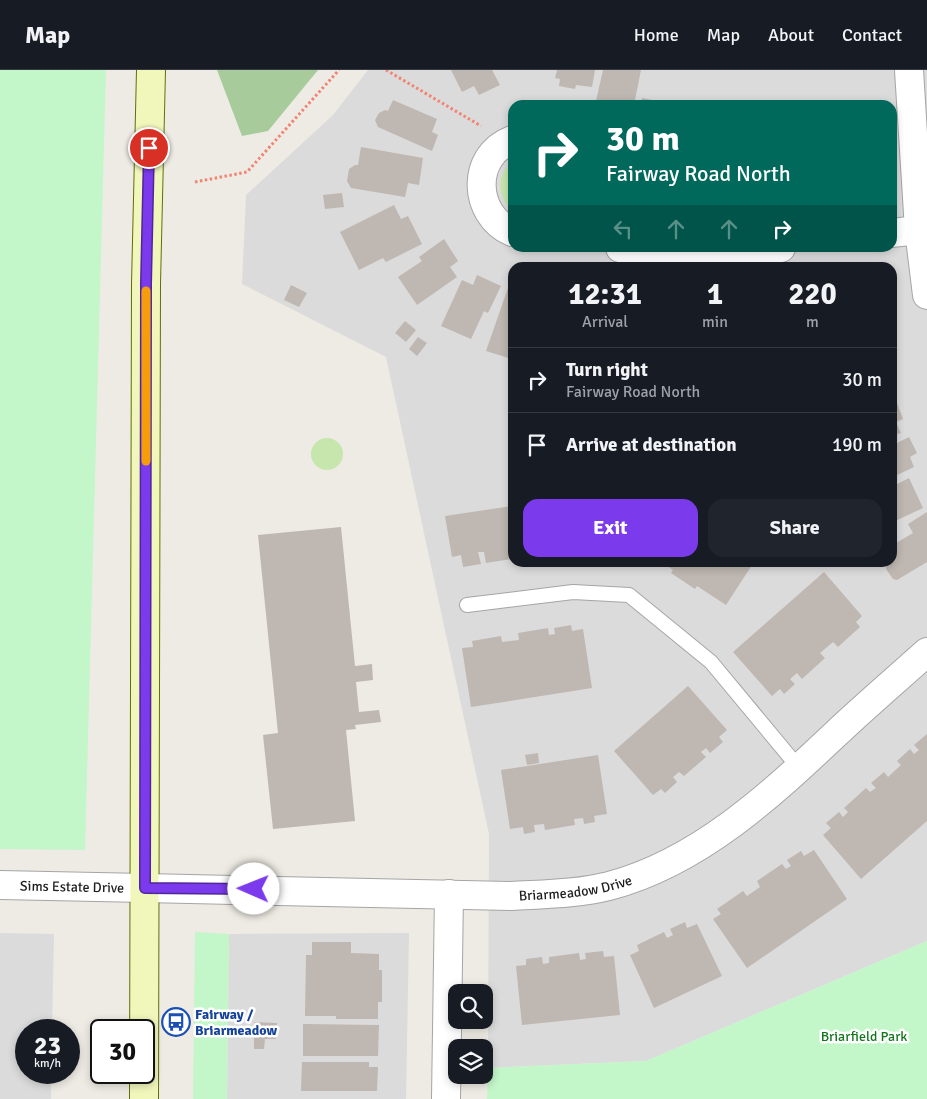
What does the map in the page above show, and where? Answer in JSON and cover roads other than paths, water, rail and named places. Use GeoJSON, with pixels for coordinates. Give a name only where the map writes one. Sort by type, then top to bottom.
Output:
{"type":"FeatureCollection","features":[{"type":"Feature","properties":{"kind":"main road"},"geometry":{"type":"LineString","coordinates":[[144,1099],[146,284],[151,70]]}},
{"type":"Feature","properties":{"kind":"street"},"geometry":{"type":"LineString","coordinates":[[909,70],[919,230],[927,295]]}},
{"type":"Feature","properties":{"kind":"street"},"geometry":{"type":"LineString","coordinates":[[508,143],[495,151],[485,166],[481,183],[483,200],[491,216],[503,228],[508,230]]}},
{"type":"Feature","properties":{"kind":"street"},"geometry":{"type":"LineString","coordinates":[[897,232],[919,230]]}},
{"type":"Feature","properties":{"kind":"street"},"geometry":{"type":"LineString","coordinates":[[632,252],[662,259],[685,260],[749,252]]}},
{"type":"Feature","properties":{"kind":"street","name":"Briarmeadow Drive"},"geometry":{"type":"LineString","coordinates":[[145,888],[511,896],[561,894],[609,886],[646,873],[683,855],[725,830],[799,768],[927,652]]}},
{"type":"Feature","properties":{"kind":"street","name":"Sims Estate Drive"},"geometry":{"type":"LineString","coordinates":[[0,885],[145,888]]}},
{"type":"Feature","properties":{"kind":"street"},"geometry":{"type":"LineString","coordinates":[[446,1099],[449,894]]}},
{"type":"Feature","properties":{"kind":"lane"},"geometry":{"type":"LineString","coordinates":[[467,604],[573,592],[628,595],[711,662],[799,768]]}},
{"type":"Feature","properties":{"kind":"place","name":"Fairway / Briarmeadow"},"geometry":{"type":"Point","coordinates":[176,1022]}},
{"type":"Feature","properties":{"kind":"park label","name":"Briarfield Park"},"geometry":{"type":"Point","coordinates":[864,1036]}}]}
